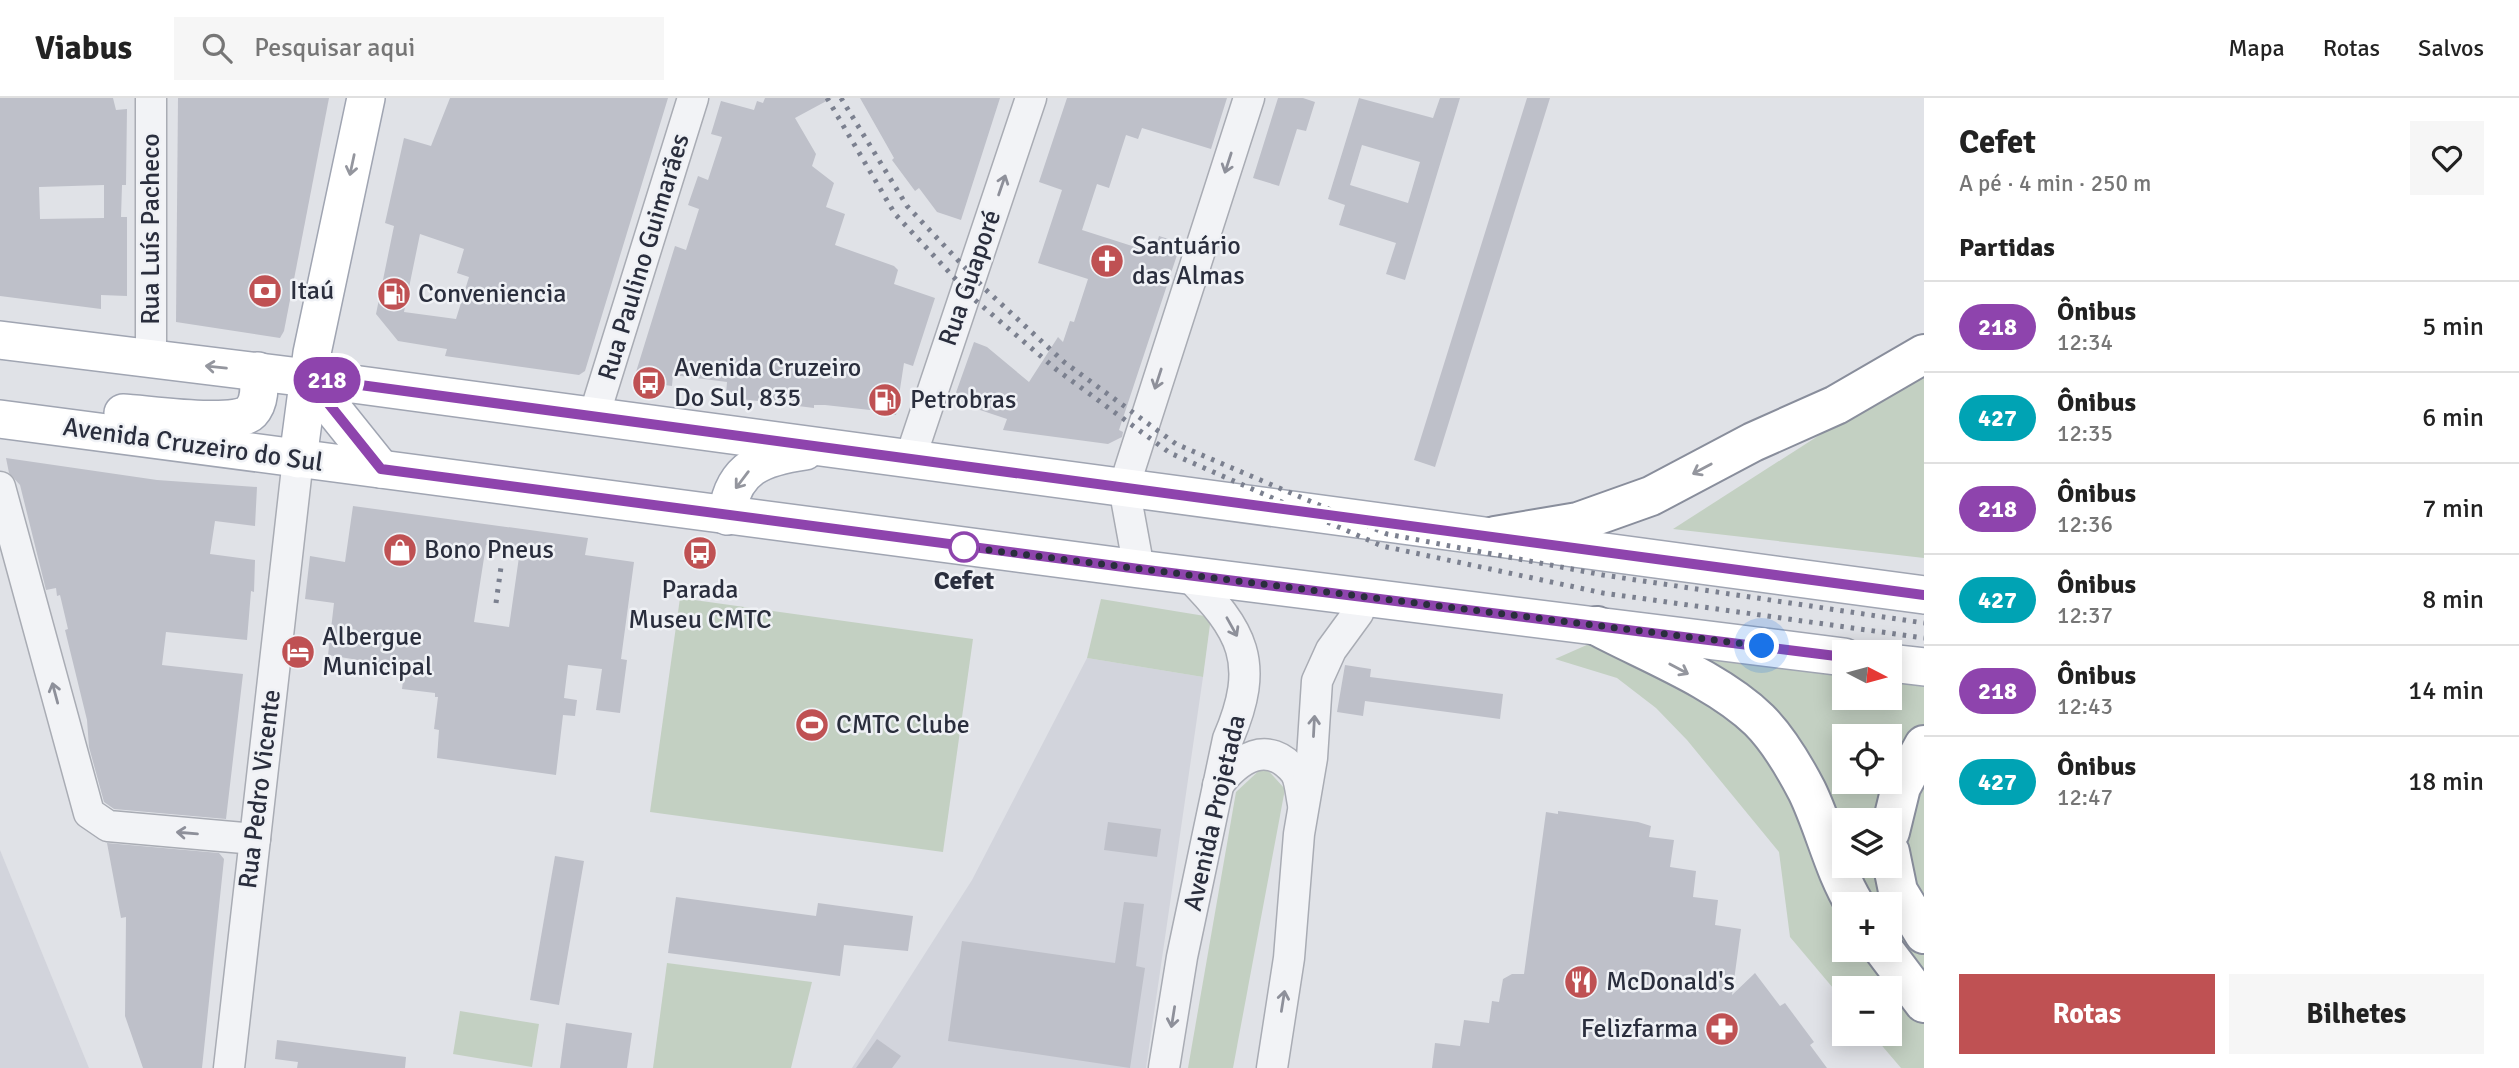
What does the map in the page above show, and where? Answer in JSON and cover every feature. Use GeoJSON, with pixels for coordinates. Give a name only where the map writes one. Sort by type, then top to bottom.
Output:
{"type":"FeatureCollection","features":[{"type":"Feature","properties":{"kind":"highway"},"geometry":{"type":"LineString","coordinates":[[1495,536],[1578,522],[1651,496],[1753,442],[1921,337]]}},
{"type":"Feature","properties":{"kind":"highway"},"geometry":{"type":"LineString","coordinates":[[1597,626],[1706,684],[1759,720],[1775,739],[1808,794],[1848,892]]}},
{"type":"Feature","properties":{"kind":"highway"},"geometry":{"type":"LineString","coordinates":[[1895,808],[1900,787],[1924,746]]}},
{"type":"Feature","properties":{"kind":"highway"},"geometry":{"type":"LineString","coordinates":[[1895,878],[1898,891],[1924,934]]}},
{"type":"Feature","properties":{"kind":"highway"},"geometry":{"type":"LineString","coordinates":[[1893,962],[1924,1003]]}},
{"type":"Feature","properties":{"kind":"main road","name":"Rua Pedro Vicente"},"geometry":{"type":"LineString","coordinates":[[298,459],[308,378],[366,98]]}},
{"type":"Feature","properties":{"kind":"main road"},"geometry":{"type":"LineString","coordinates":[[0,341],[258,371],[1924,595]]}},
{"type":"Feature","properties":{"kind":"main road"},"geometry":{"type":"LineString","coordinates":[[85,430],[116,412],[235,421],[253,411],[258,398],[258,371]]}},
{"type":"Feature","properties":{"kind":"main road"},"geometry":{"type":"LineString","coordinates":[[308,378],[381,469]]}},
{"type":"Feature","properties":{"kind":"main road","name":"Avenida Cruzeiro do Sul"},"geometry":{"type":"LineString","coordinates":[[0,419],[727,516],[1832,655]]}},
{"type":"Feature","properties":{"kind":"main road"},"geometry":{"type":"LineString","coordinates":[[727,516],[737,484],[754,465],[769,456],[819,447]]}},
{"type":"Feature","properties":{"kind":"main road"},"geometry":{"type":"LineString","coordinates":[[1902,664],[1924,667]]}},
{"type":"Feature","properties":{"kind":"street","name":"Rua Luís Pacheco"},"geometry":{"type":"LineString","coordinates":[[151,98],[151,359]]}},
{"type":"Feature","properties":{"kind":"street","name":"Rua Paulino Guimarães"},"geometry":{"type":"LineString","coordinates":[[594,416],[693,98]]}},
{"type":"Feature","properties":{"kind":"street","name":"Rua Guaporé"},"geometry":{"type":"LineString","coordinates":[[910,459],[1031,98]]}},
{"type":"Feature","properties":{"kind":"street"},"geometry":{"type":"LineString","coordinates":[[1139,569],[1124,487],[1249,98]]}},
{"type":"Feature","properties":{"kind":"street","name":"Rua Pedro Vicente"},"geometry":{"type":"LineString","coordinates":[[229,1068],[298,459]]}},
{"type":"Feature","properties":{"kind":"street"},"geometry":{"type":"LineString","coordinates":[[0,487],[89,813],[108,826],[254,839]]}},
{"type":"Feature","properties":{"kind":"street","name":"Avenida Projetada"},"geometry":{"type":"LineString","coordinates":[[1164,1068],[1182,957],[1218,785],[1228,739],[1240,711],[1242,647],[1231,622],[1188,575]]}},
{"type":"Feature","properties":{"kind":"street"},"geometry":{"type":"LineString","coordinates":[[1272,1068],[1286,983],[1303,804],[1312,758],[1317,681],[1331,650],[1358,613],[1365,596]]}},
{"type":"Feature","properties":{"kind":"street"},"geometry":{"type":"LineString","coordinates":[[1218,785],[1243,760],[1260,753],[1276,757],[1296,773],[1303,804]]}},
{"type":"Feature","properties":{"kind":"shaded area"},"geometry":{"type":"Polygon","coordinates":[[[1087,658],[1203,677],[1146,1068],[852,1068],[972,880],[1087,658]]]}},
{"type":"Feature","properties":{"kind":"shaded area"},"geometry":{"type":"Polygon","coordinates":[[[0,850],[89,1068],[0,1068],[0,850]]]}},
{"type":"Feature","properties":{"kind":"green space"},"geometry":{"type":"Polygon","coordinates":[[[1924,368],[1924,558],[1673,529],[1924,368]]]}},
{"type":"Feature","properties":{"kind":"green space","name":"CMTC Clube"},"geometry":{"type":"Polygon","coordinates":[[[680,598],[973,639],[943,852],[650,812],[680,598]]]}},
{"type":"Feature","properties":{"kind":"green space"},"geometry":{"type":"Polygon","coordinates":[[[1101,599],[1211,617],[1203,677],[1087,658],[1101,599]]]}},
{"type":"Feature","properties":{"kind":"green space"},"geometry":{"type":"Polygon","coordinates":[[[1598,640],[1832,671],[1832,710],[1902,710],[1902,681],[1924,684],[1924,1068],[1901,1068],[1882,1046],[1902,1046],[1902,976],[1832,976],[1832,987],[1790,937],[1779,852],[1687,740],[1656,708],[1617,678],[1555,659],[1598,640]]]}},
{"type":"Feature","properties":{"kind":"green space"},"geometry":{"type":"Polygon","coordinates":[[[1264,766],[1285,789],[1233,1068],[1188,1068],[1236,792],[1264,766]]]}},
{"type":"Feature","properties":{"kind":"green space"},"geometry":{"type":"Polygon","coordinates":[[[667,963],[812,982],[791,1068],[653,1068],[667,963]]]}},
{"type":"Feature","properties":{"kind":"green space"},"geometry":{"type":"Polygon","coordinates":[[[460,1011],[539,1024],[532,1067],[453,1054],[460,1011]]]}},
{"type":"Feature","properties":{"kind":"building"},"geometry":{"type":"Polygon","coordinates":[[[0,98],[113,98],[116,110],[127,109],[126,185],[122,185],[121,217],[127,217],[127,296],[101,295],[101,309],[0,296],[0,98]],[[104,185],[39,187],[40,219],[104,218],[104,185]]]}},
{"type":"Feature","properties":{"kind":"building"},"geometry":{"type":"Polygon","coordinates":[[[178,98],[329,98],[284,331],[280,338],[176,322],[178,98]]]}},
{"type":"Feature","properties":{"kind":"building"},"geometry":{"type":"Polygon","coordinates":[[[450,98],[668,98],[585,371],[579,375],[445,356],[447,349],[398,341],[376,314],[394,226],[385,223],[404,138],[431,146],[450,98]],[[420,234],[404,312],[456,319],[469,277],[457,273],[464,249],[420,234]]]}},
{"type":"Feature","properties":{"kind":"building"},"geometry":{"type":"Polygon","coordinates":[[[765,98],[832,98],[795,118],[816,154],[812,166],[834,183],[826,207],[845,214],[835,245],[894,266],[898,270],[894,284],[935,298],[913,366],[904,363],[896,415],[825,405],[814,405],[814,408],[733,398],[734,395],[726,394],[727,382],[673,375],[672,386],[642,382],[636,372],[675,246],[686,250],[699,209],[688,205],[698,176],[708,180],[722,137],[711,134],[721,101],[754,110],[757,101],[763,103],[765,98]]]}},
{"type":"Feature","properties":{"kind":"building"},"geometry":{"type":"Polygon","coordinates":[[[860,98],[1000,98],[961,220],[937,212],[919,188],[915,191],[892,160],[894,158],[860,98]]]}},
{"type":"Feature","properties":{"kind":"building"},"geometry":{"type":"Polygon","coordinates":[[[1067,98],[1227,98],[1211,149],[1142,128],[1138,139],[1126,135],[1109,188],[1097,184],[1082,230],[1154,253],[1159,236],[1181,243],[1119,430],[1123,432],[1122,437],[1108,444],[1003,430],[1007,419],[953,401],[974,342],[987,347],[1029,382],[1058,337],[1063,342],[1070,321],[1074,322],[1088,279],[1038,263],[1062,190],[1039,182],[1067,98]]]}},
{"type":"Feature","properties":{"kind":"building"},"geometry":{"type":"Polygon","coordinates":[[[1278,98],[1303,98],[1315,102],[1306,131],[1297,129],[1279,186],[1253,178],[1278,98]]]}},
{"type":"Feature","properties":{"kind":"building"},"geometry":{"type":"Polygon","coordinates":[[[1359,98],[1433,118],[1440,98],[1460,98],[1405,280],[1386,274],[1396,243],[1339,225],[1345,205],[1328,199],[1359,98]],[[1362,145],[1350,185],[1408,203],[1420,162],[1362,145]]]}},
{"type":"Feature","properties":{"kind":"building"},"geometry":{"type":"Polygon","coordinates":[[[1527,98],[1550,98],[1435,467],[1414,460],[1527,98]]]}},
{"type":"Feature","properties":{"kind":"building"},"geometry":{"type":"Polygon","coordinates":[[[6,458],[157,480],[257,487],[255,526],[215,521],[210,554],[255,560],[254,592],[251,591],[247,640],[166,632],[162,665],[243,674],[226,819],[114,809],[104,802],[89,747],[87,720],[65,630],[68,629],[60,595],[57,596],[56,588],[46,590],[20,485],[9,473],[6,458]]]}},
{"type":"Feature","properties":{"kind":"building"},"geometry":{"type":"Polygon","coordinates":[[[353,506],[588,538],[585,555],[634,562],[621,659],[627,660],[620,713],[596,710],[602,669],[568,665],[564,698],[577,700],[575,716],[563,715],[556,775],[437,758],[439,730],[434,729],[438,697],[435,697],[435,693],[402,689],[404,674],[357,667],[358,660],[328,655],[334,603],[305,599],[310,556],[345,562],[353,506]],[[486,545],[474,622],[509,627],[520,550],[486,545]]]}},
{"type":"Feature","properties":{"kind":"building"},"geometry":{"type":"Polygon","coordinates":[[[1345,665],[1371,669],[1370,677],[1503,694],[1500,719],[1365,701],[1363,716],[1337,712],[1345,665]]]}},
{"type":"Feature","properties":{"kind":"building"},"geometry":{"type":"Polygon","coordinates":[[[1558,811],[1638,822],[1651,826],[1649,837],[1674,840],[1670,867],[1696,871],[1693,897],[1718,900],[1715,925],[1741,929],[1732,995],[1755,973],[1780,1006],[1785,1003],[1814,1042],[1810,1045],[1827,1068],[1432,1068],[1435,1043],[1460,1046],[1464,1020],[1489,1023],[1492,1001],[1499,1002],[1503,979],[1512,974],[1524,974],[1546,812],[1558,814],[1558,811]]]}},
{"type":"Feature","properties":{"kind":"building"},"geometry":{"type":"Polygon","coordinates":[[[1108,822],[1161,829],[1157,857],[1104,850],[1108,822]]]}},
{"type":"Feature","properties":{"kind":"building"},"geometry":{"type":"Polygon","coordinates":[[[107,843],[219,853],[224,859],[202,1068],[143,1068],[125,1016],[126,917],[121,918],[107,843]]]}},
{"type":"Feature","properties":{"kind":"building"},"geometry":{"type":"Polygon","coordinates":[[[555,856],[584,861],[559,1005],[530,1000],[555,856]]]}},
{"type":"Feature","properties":{"kind":"building"},"geometry":{"type":"Polygon","coordinates":[[[676,897],[816,916],[818,903],[913,916],[908,951],[844,945],[840,976],[668,953],[676,897]]]}},
{"type":"Feature","properties":{"kind":"building"},"geometry":{"type":"Polygon","coordinates":[[[1124,902],[1144,904],[1136,966],[1145,968],[1130,1068],[948,1041],[962,941],[1115,963],[1124,902]]]}},
{"type":"Feature","properties":{"kind":"building"},"geometry":{"type":"Polygon","coordinates":[[[566,1023],[632,1033],[627,1068],[560,1068],[566,1023]]]}},
{"type":"Feature","properties":{"kind":"building"},"geometry":{"type":"Polygon","coordinates":[[[877,1039],[901,1056],[892,1068],[856,1068],[877,1039]]]}},
{"type":"Feature","properties":{"kind":"building"},"geometry":{"type":"Polygon","coordinates":[[[277,1040],[406,1057],[405,1068],[297,1068],[298,1062],[275,1059],[277,1040]]]}},
{"type":"Feature","properties":{"kind":"railway"},"geometry":{"type":"LineString","coordinates":[[827,98],[895,214],[975,300],[1057,370],[1170,453],[1382,546],[1603,593],[1924,638]]}},
{"type":"Feature","properties":{"kind":"railway"},"geometry":{"type":"LineString","coordinates":[[841,98],[907,206],[985,289],[1064,362],[1176,444],[1387,534],[1603,575],[1924,623]]}},
{"type":"Feature","properties":{"kind":"railway"},"geometry":{"type":"LineString","coordinates":[[496,603],[501,567]]}},
{"type":"Feature","properties":{"kind":"bus line","name":"218"},"geometry":{"type":"LineString","coordinates":[[1832,655],[1139,569],[381,469],[308,378],[1924,595]]}},
{"type":"Feature","properties":{"kind":"place","name":"Santuário das Almas"},"geometry":{"type":"Point","coordinates":[1107,261]}},
{"type":"Feature","properties":{"kind":"place","name":"Itaú"},"geometry":{"type":"Point","coordinates":[265,291]}},
{"type":"Feature","properties":{"kind":"place","name":"Conveniencia"},"geometry":{"type":"Point","coordinates":[394,294]}},
{"type":"Feature","properties":{"kind":"place","name":"Avenida Cruzeiro Do Sul, 835"},"geometry":{"type":"Point","coordinates":[649,383]}},
{"type":"Feature","properties":{"kind":"place","name":"Petrobras"},"geometry":{"type":"Point","coordinates":[885,400]}},
{"type":"Feature","properties":{"kind":"place","name":"Cefet"},"geometry":{"type":"Point","coordinates":[964,547]}},
{"type":"Feature","properties":{"kind":"place","name":"Bono Pneus"},"geometry":{"type":"Point","coordinates":[400,550]}},
{"type":"Feature","properties":{"kind":"place","name":"Parada Museu CMTC"},"geometry":{"type":"Point","coordinates":[700,553]}},
{"type":"Feature","properties":{"kind":"place","name":"Albergue Municipal"},"geometry":{"type":"Point","coordinates":[298,652]}},
{"type":"Feature","properties":{"kind":"place","name":"CMTC Clube"},"geometry":{"type":"Point","coordinates":[812,725]}},
{"type":"Feature","properties":{"kind":"place","name":"McDonald's"},"geometry":{"type":"Point","coordinates":[1581,982]}},
{"type":"Feature","properties":{"kind":"place","name":"Felizfarma"},"geometry":{"type":"Point","coordinates":[1722,1029]}},
{"type":"Feature","properties":{"kind":"route"},"geometry":{"type":"LineString","coordinates":[[964,547],[1762,646]]}}]}
